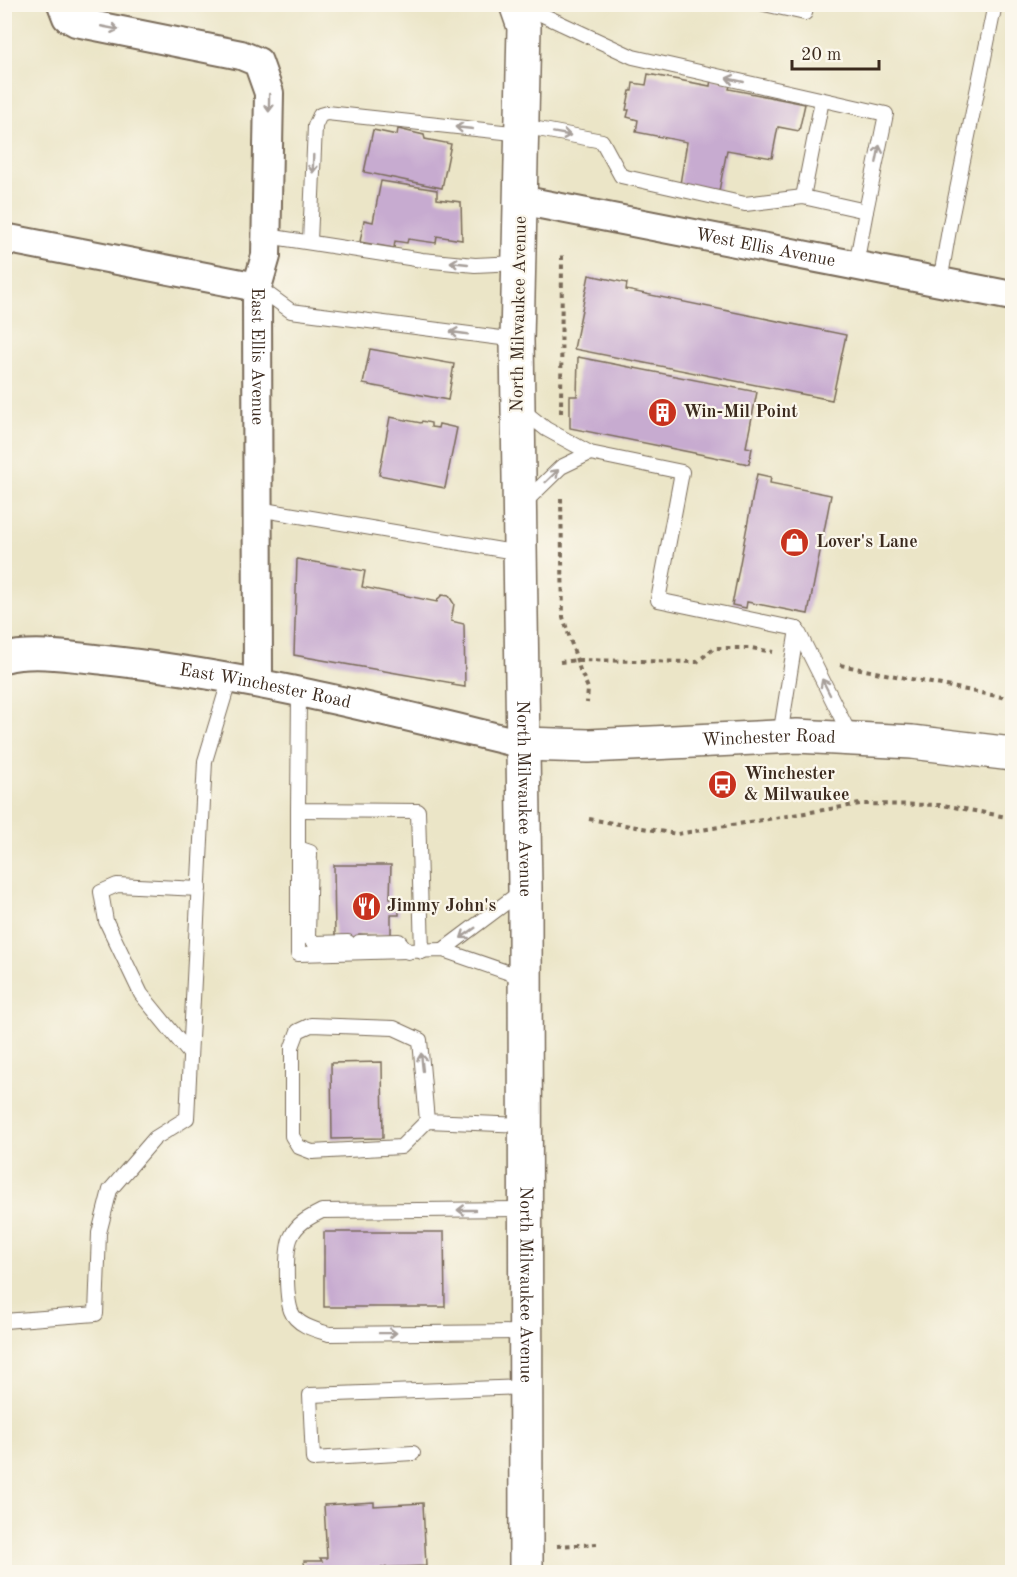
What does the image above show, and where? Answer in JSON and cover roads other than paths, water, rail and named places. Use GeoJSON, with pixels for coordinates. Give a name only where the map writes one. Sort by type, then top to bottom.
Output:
{"type":"FeatureCollection","features":[{"type":"Feature","properties":{"kind":"main road","name":"North Milwaukee Avenue"},"geometry":{"type":"LineString","coordinates":[[526,1560],[525,888],[517,340],[527,12]]}},
{"type":"Feature","properties":{"kind":"main road","name":"Winchester Road"},"geometry":{"type":"LineString","coordinates":[[523,744],[589,746],[780,737],[912,742],[1012,754]]}},
{"type":"Feature","properties":{"kind":"street"},"geometry":{"type":"LineString","coordinates":[[62,4],[67,17],[76,22],[241,55],[258,62],[269,93],[266,256],[257,287]]}},
{"type":"Feature","properties":{"kind":"street","name":"West Ellis Avenue"},"geometry":{"type":"LineString","coordinates":[[520,200],[1012,296]]}},
{"type":"Feature","properties":{"kind":"street","name":"East Ellis Avenue"},"geometry":{"type":"LineString","coordinates":[[4,238],[257,287],[258,683]]}},
{"type":"Feature","properties":{"kind":"street","name":"East Winchester Road"},"geometry":{"type":"LineString","coordinates":[[4,658],[50,655],[156,666],[230,678],[523,744]]}},
{"type":"Feature","properties":{"kind":"lane"},"geometry":{"type":"LineString","coordinates":[[764,4],[805,13],[807,4]]}},
{"type":"Feature","properties":{"kind":"lane"},"geometry":{"type":"LineString","coordinates":[[940,282],[995,4]]}},
{"type":"Feature","properties":{"kind":"lane"},"geometry":{"type":"LineString","coordinates":[[527,12],[633,57],[885,114],[856,265]]}},
{"type":"Feature","properties":{"kind":"lane"},"geometry":{"type":"LineString","coordinates":[[803,197],[822,100]]}},
{"type":"Feature","properties":{"kind":"lane"},"geometry":{"type":"LineString","coordinates":[[310,242],[315,126],[320,115],[327,113],[522,130],[602,141],[621,176],[745,204],[803,197],[866,211]]}},
{"type":"Feature","properties":{"kind":"lane"},"geometry":{"type":"LineString","coordinates":[[267,236],[422,260],[475,265],[518,263]]}},
{"type":"Feature","properties":{"kind":"lane"},"geometry":{"type":"LineString","coordinates":[[257,287],[291,310],[517,340]]}},
{"type":"Feature","properties":{"kind":"lane"},"geometry":{"type":"LineString","coordinates":[[518,406],[546,429],[590,453],[682,472],[658,600],[797,628]]}},
{"type":"Feature","properties":{"kind":"lane"},"geometry":{"type":"LineString","coordinates":[[519,507],[561,467],[590,453]]}},
{"type":"Feature","properties":{"kind":"lane"},"geometry":{"type":"LineString","coordinates":[[258,509],[520,553]]}},
{"type":"Feature","properties":{"kind":"lane"},"geometry":{"type":"LineString","coordinates":[[780,737],[797,628]]}},
{"type":"Feature","properties":{"kind":"lane"},"geometry":{"type":"LineString","coordinates":[[797,628],[852,739]]}},
{"type":"Feature","properties":{"kind":"lane"},"geometry":{"type":"LineString","coordinates":[[4,1321],[96,1314],[99,1233],[110,1190],[155,1138],[187,1118],[205,761],[230,678]]}},
{"type":"Feature","properties":{"kind":"lane"},"geometry":{"type":"LineString","coordinates":[[299,693],[298,954],[443,950],[525,978]]}},
{"type":"Feature","properties":{"kind":"lane"},"geometry":{"type":"LineString","coordinates":[[298,810],[418,811],[415,952]]}},
{"type":"Feature","properties":{"kind":"lane"},"geometry":{"type":"LineString","coordinates":[[298,848],[309,852],[308,937],[315,943],[399,941],[415,952]]}},
{"type":"Feature","properties":{"kind":"lane"},"geometry":{"type":"LineString","coordinates":[[190,1054],[141,994],[106,921],[101,892],[117,885],[199,889]]}},
{"type":"Feature","properties":{"kind":"lane"},"geometry":{"type":"LineString","coordinates":[[443,950],[525,888]]}},
{"type":"Feature","properties":{"kind":"lane"},"geometry":{"type":"LineString","coordinates":[[427,1121],[420,1040],[394,1028],[311,1024],[298,1031],[292,1047],[292,1136],[299,1147],[312,1152],[401,1147],[427,1121],[525,1125]]}},
{"type":"Feature","properties":{"kind":"lane"},"geometry":{"type":"LineString","coordinates":[[525,1209],[322,1211],[304,1220],[291,1236],[287,1255],[287,1281],[291,1312],[308,1328],[329,1334],[526,1332]]}},
{"type":"Feature","properties":{"kind":"lane"},"geometry":{"type":"LineString","coordinates":[[413,1453],[313,1459],[310,1395],[526,1387]]}},
{"type":"Feature","properties":{"kind":"place","name":"Win-Mil Point"},"geometry":{"type":"Point","coordinates":[662,412]}},
{"type":"Feature","properties":{"kind":"place","name":"Lover's Lane"},"geometry":{"type":"Point","coordinates":[795,542]}},
{"type":"Feature","properties":{"kind":"place","name":"Winchester & Milwaukee"},"geometry":{"type":"Point","coordinates":[723,784]}},
{"type":"Feature","properties":{"kind":"place","name":"Jimmy John's"},"geometry":{"type":"Point","coordinates":[366,906]}}]}
